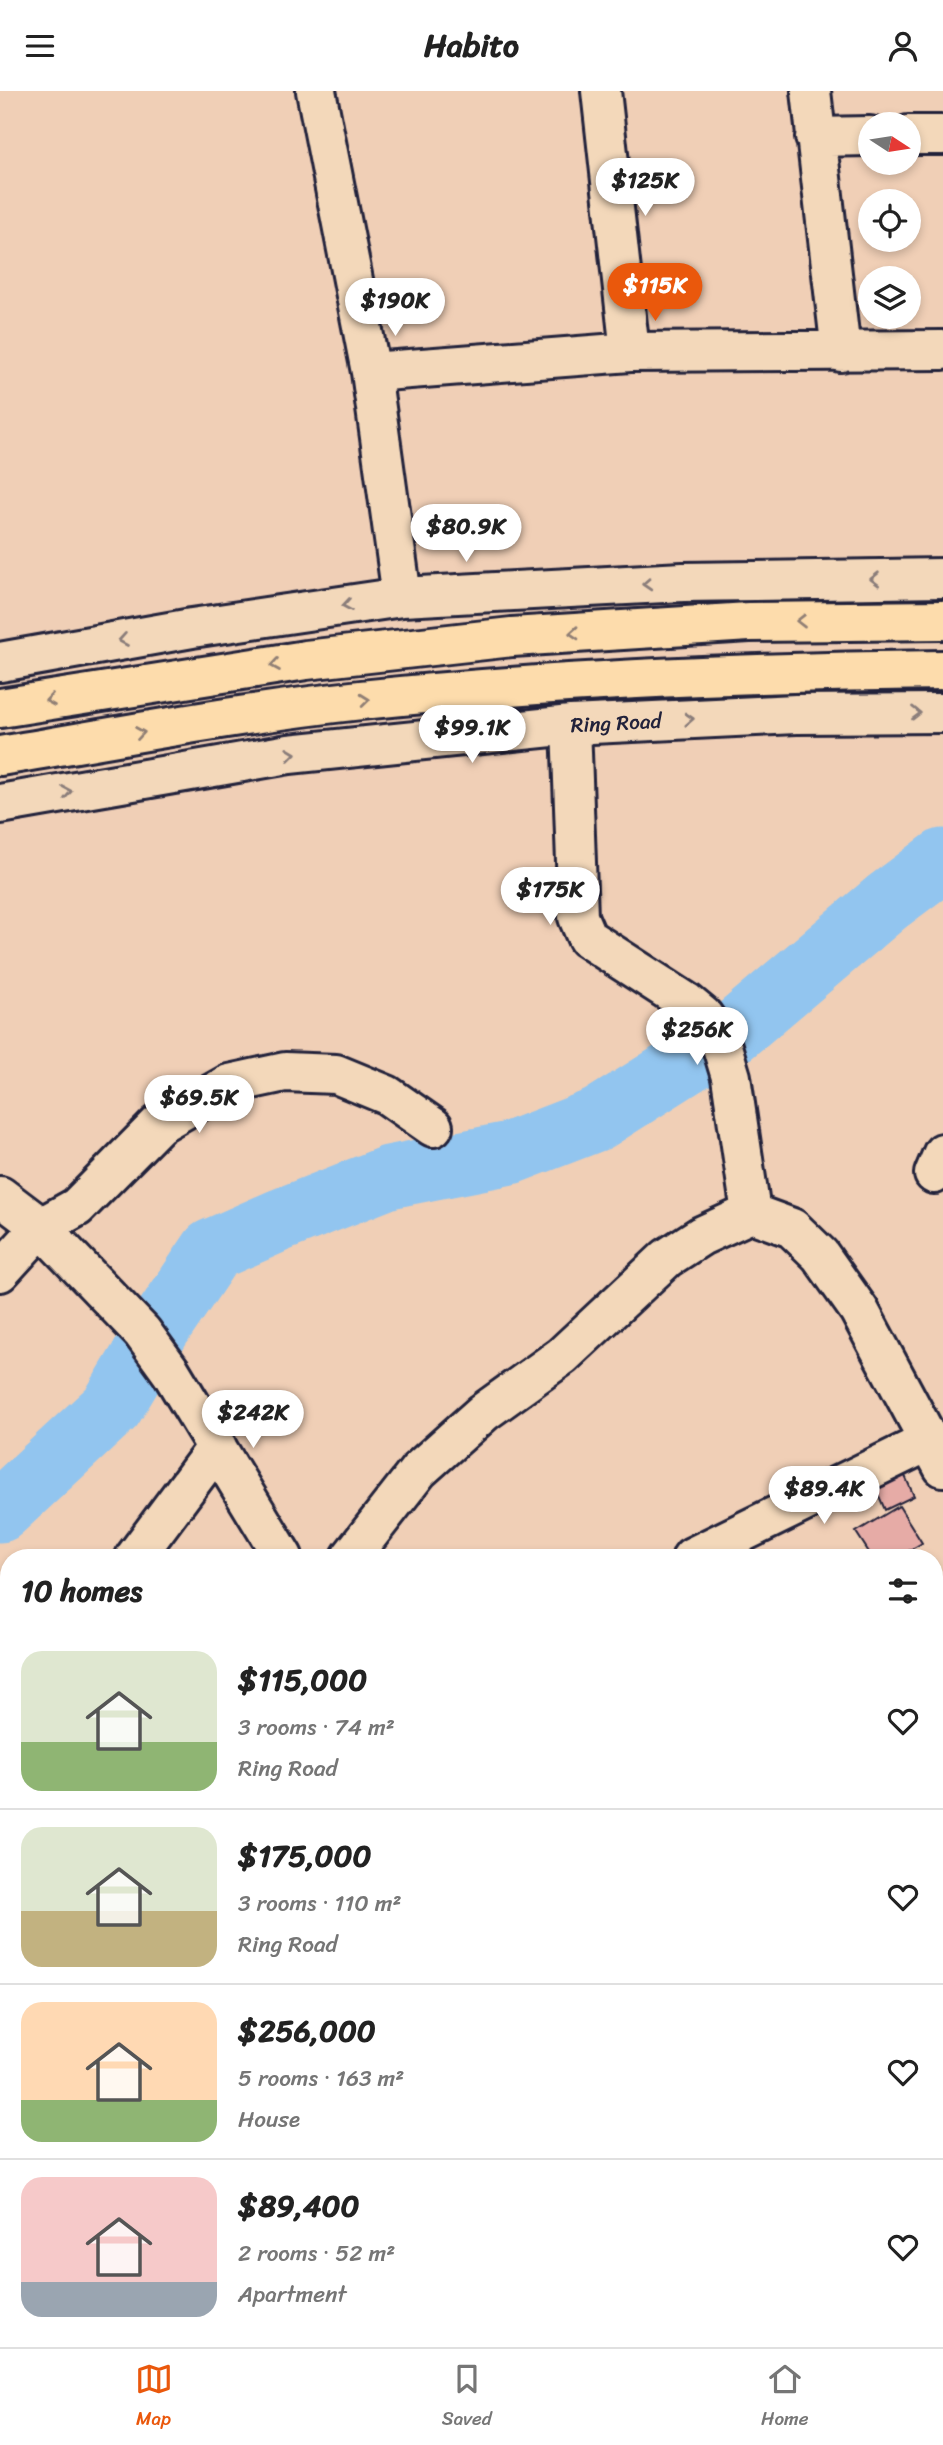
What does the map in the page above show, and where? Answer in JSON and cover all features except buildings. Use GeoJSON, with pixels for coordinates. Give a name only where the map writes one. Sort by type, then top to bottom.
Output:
{"type":"FeatureCollection","features":[{"type":"Feature","properties":{"kind":"main road"},"geometry":{"type":"LineString","coordinates":[[0,708],[306,660],[512,637],[749,622],[943,620]]}},
{"type":"Feature","properties":{"kind":"main road","name":"Ring Road"},"geometry":{"type":"LineString","coordinates":[[0,756],[254,714],[539,684],[765,672],[943,670]]}},
{"type":"Feature","properties":{"kind":"street"},"geometry":{"type":"LineString","coordinates":[[316,91],[371,372],[402,597]]}},
{"type":"Feature","properties":{"kind":"street"},"geometry":{"type":"LineString","coordinates":[[601,91],[630,352]]}},
{"type":"Feature","properties":{"kind":"street"},"geometry":{"type":"LineString","coordinates":[[811,91],[841,352]]}},
{"type":"Feature","properties":{"kind":"street"},"geometry":{"type":"LineString","coordinates":[[921,135],[943,135]]}},
{"type":"Feature","properties":{"kind":"street"},"geometry":{"type":"LineString","coordinates":[[815,137],[858,136]]}},
{"type":"Feature","properties":{"kind":"street"},"geometry":{"type":"LineString","coordinates":[[371,372],[630,352],[943,350]]}},
{"type":"Feature","properties":{"kind":"street"},"geometry":{"type":"LineString","coordinates":[[0,662],[192,628],[402,597],[683,582],[943,578]]}},
{"type":"Feature","properties":{"kind":"street","name":"Ring Road"},"geometry":{"type":"LineString","coordinates":[[0,804],[289,754],[571,725],[796,714],[943,713]]}},
{"type":"Feature","properties":{"kind":"street"},"geometry":{"type":"LineString","coordinates":[[571,725],[578,917],[587,938],[686,1002],[703,1016],[720,1040],[732,1077],[751,1213]]}},
{"type":"Feature","properties":{"kind":"street"},"geometry":{"type":"LineString","coordinates":[[0,1272],[41,1227],[77,1207],[159,1124],[229,1084],[285,1072],[336,1074],[387,1095],[433,1127]]}},
{"type":"Feature","properties":{"kind":"street"},"geometry":{"type":"LineString","coordinates":[[0,1196],[41,1227],[142,1332],[172,1372],[278,1549]]}},
{"type":"Feature","properties":{"kind":"street"},"geometry":{"type":"LineString","coordinates":[[357,1549],[419,1470],[484,1412],[562,1356],[667,1258],[701,1236],[751,1213],[792,1228],[820,1255],[859,1310],[936,1454],[711,1549]]}},
{"type":"Feature","properties":{"kind":"street"},"geometry":{"type":"LineString","coordinates":[[141,1549],[217,1447]]}},
{"type":"Feature","properties":{"kind":"waterway"},"geometry":{"type":"LineString","coordinates":[[0,1511],[112,1407],[160,1327],[212,1250],[389,1177],[510,1153],[598,1119],[729,1036],[887,902],[943,860]]}}]}
